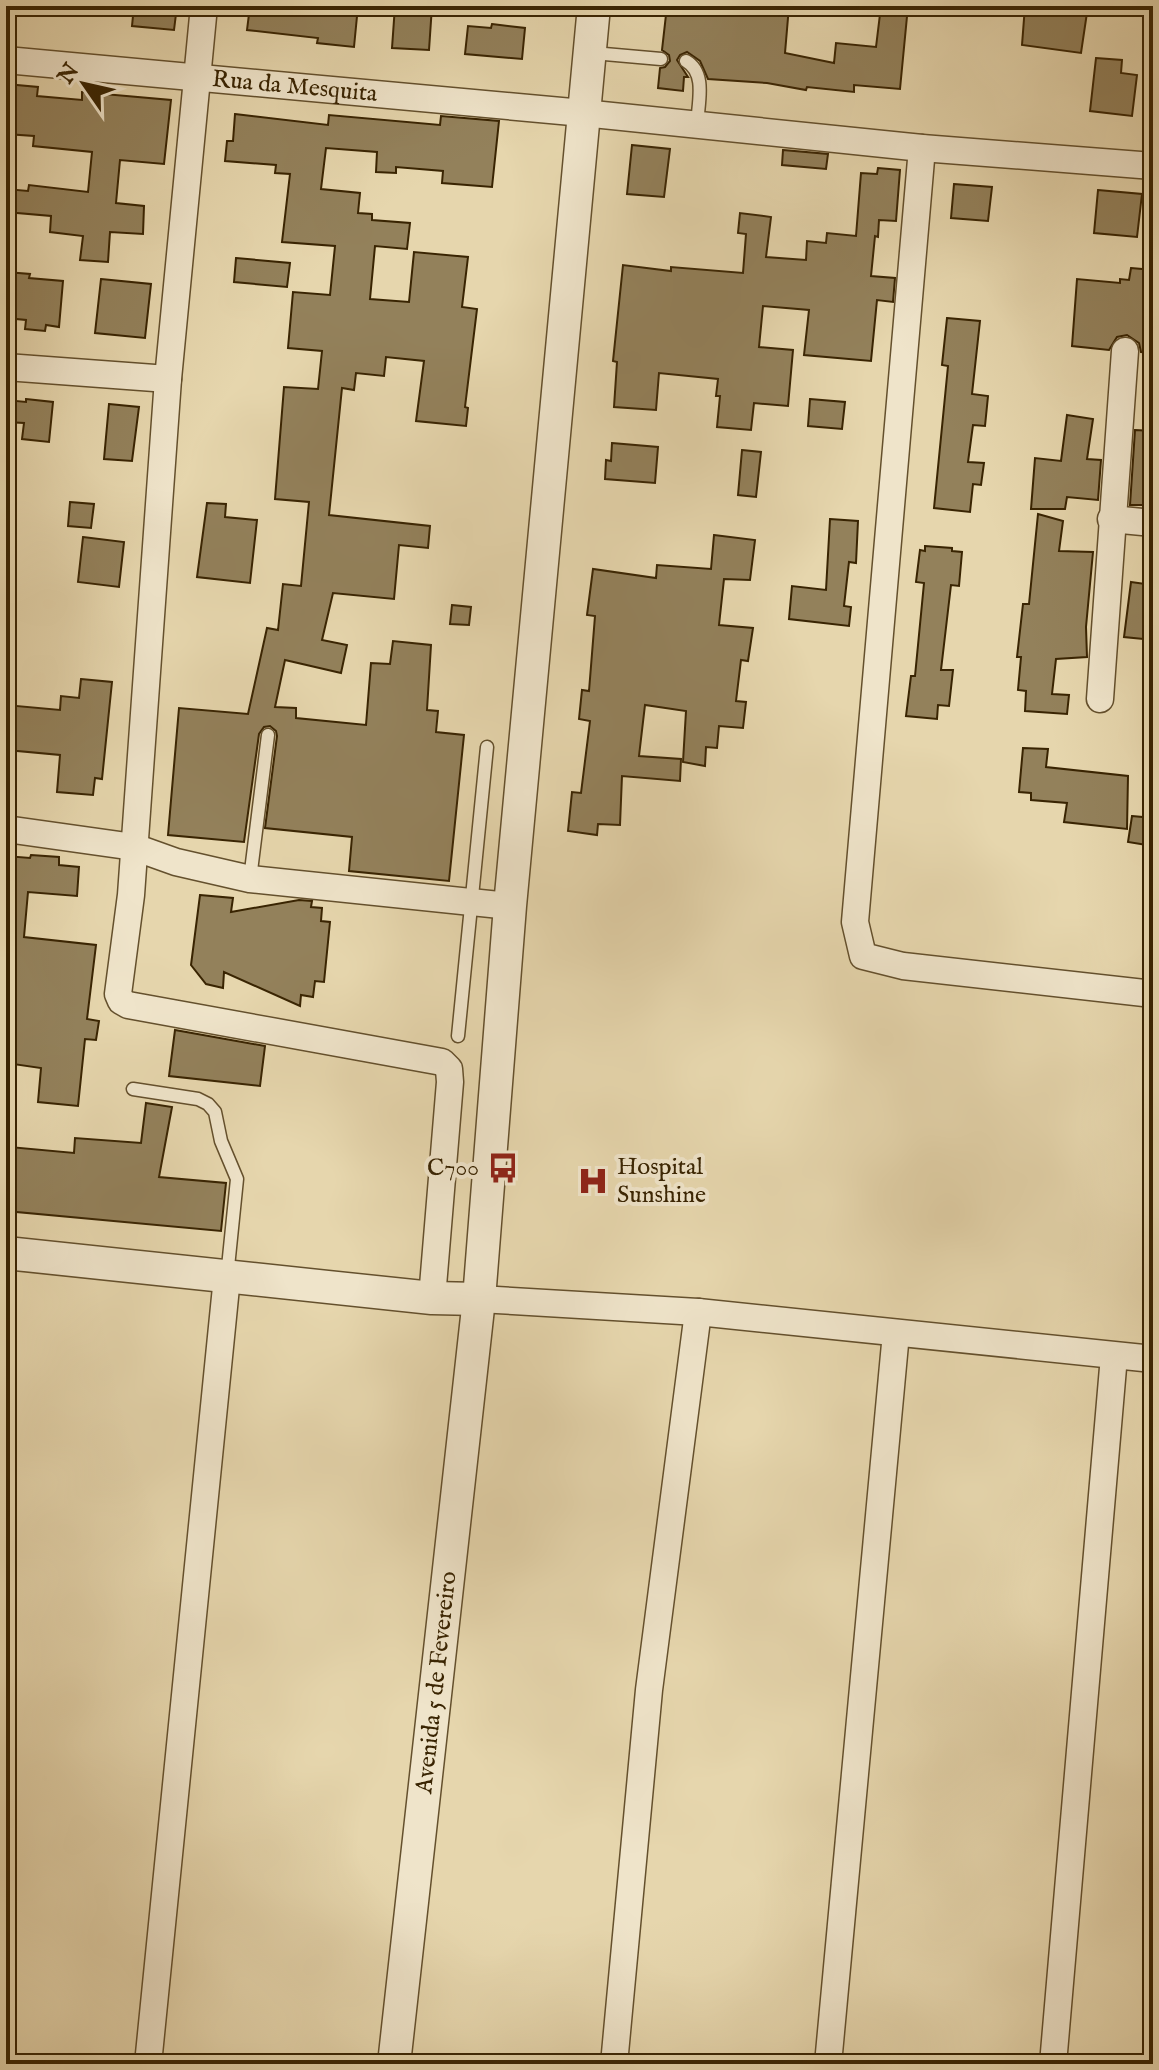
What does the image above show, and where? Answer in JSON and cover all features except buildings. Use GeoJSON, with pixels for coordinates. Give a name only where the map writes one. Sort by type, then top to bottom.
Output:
{"type":"FeatureCollection","features":[{"type":"Feature","properties":{"kind":"street"},"geometry":{"type":"LineString","coordinates":[[204,6],[168,379],[131,895],[118,994],[121,1001],[128,1005],[442,1062],[449,1069],[450,1082],[432,1298]]}},
{"type":"Feature","properties":{"kind":"street","name":"Avenida 5 de Fevereiro"},"geometry":{"type":"LineString","coordinates":[[394,2064],[479,1299],[510,906],[594,6]]}},
{"type":"Feature","properties":{"kind":"street","name":"Rua da Mesquita"},"geometry":{"type":"LineString","coordinates":[[6,60],[583,113],[922,148],[1153,166]]}},
{"type":"Feature","properties":{"kind":"street"},"geometry":{"type":"LineString","coordinates":[[922,148],[855,922],[863,956],[903,966],[1153,994]]}},
{"type":"Feature","properties":{"kind":"street"},"geometry":{"type":"LineString","coordinates":[[1100,699],[1125,351]]}},
{"type":"Feature","properties":{"kind":"street"},"geometry":{"type":"LineString","coordinates":[[6,367],[168,379]]}},
{"type":"Feature","properties":{"kind":"street"},"geometry":{"type":"LineString","coordinates":[[1111,519],[1153,523]]}},
{"type":"Feature","properties":{"kind":"street"},"geometry":{"type":"LineString","coordinates":[[6,829],[134,847],[176,862],[250,879],[510,906]]}},
{"type":"Feature","properties":{"kind":"street"},"geometry":{"type":"LineString","coordinates":[[6,1253],[432,1298],[698,1312],[1153,1359]]}},
{"type":"Feature","properties":{"kind":"street"},"geometry":{"type":"LineString","coordinates":[[148,2064],[227,1277]]}},
{"type":"Feature","properties":{"kind":"street"},"geometry":{"type":"LineString","coordinates":[[614,2064],[649,1690],[698,1312]]}},
{"type":"Feature","properties":{"kind":"street"},"geometry":{"type":"LineString","coordinates":[[828,2064],[896,1333]]}},
{"type":"Feature","properties":{"kind":"street"},"geometry":{"type":"LineString","coordinates":[[1053,2064],[1114,1356]]}},
{"type":"Feature","properties":{"kind":"lane"},"geometry":{"type":"LineString","coordinates":[[589,53],[661,59]]}},
{"type":"Feature","properties":{"kind":"lane"},"geometry":{"type":"LineString","coordinates":[[686,61],[696,67],[700,75],[697,125]]}},
{"type":"Feature","properties":{"kind":"lane"},"geometry":{"type":"LineString","coordinates":[[250,879],[268,735]]}},
{"type":"Feature","properties":{"kind":"lane"},"geometry":{"type":"LineString","coordinates":[[458,1036],[487,747]]}},
{"type":"Feature","properties":{"kind":"lane"},"geometry":{"type":"LineString","coordinates":[[133,1089],[198,1099],[215,1112],[221,1141],[237,1179],[227,1277]]}},
{"type":"Feature","properties":{"kind":"place","name":"C700"},"geometry":{"type":"Point","coordinates":[503,1168]}},
{"type":"Feature","properties":{"kind":"place","name":"Hospital Sunshine"},"geometry":{"type":"Point","coordinates":[593,1181]}}]}
